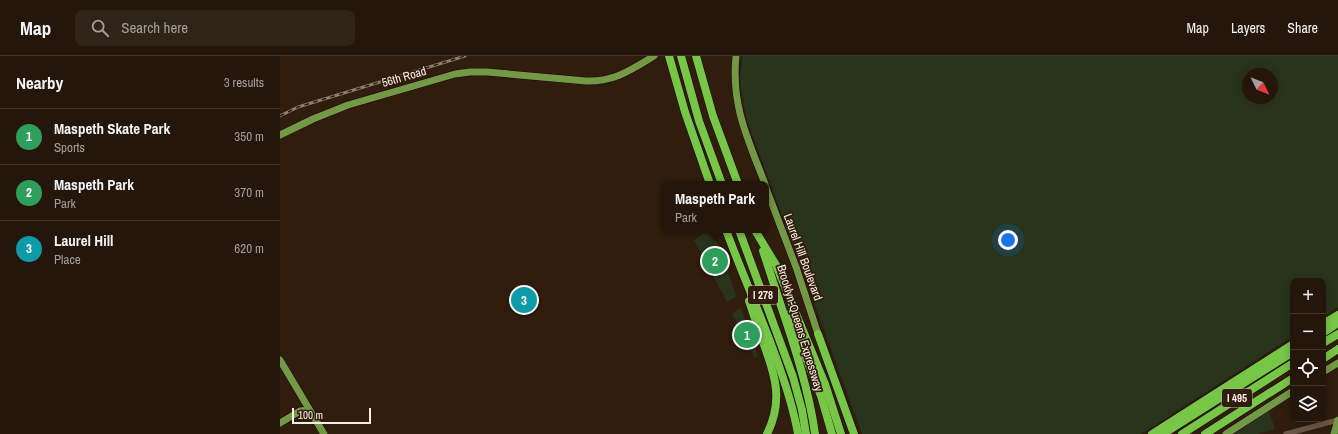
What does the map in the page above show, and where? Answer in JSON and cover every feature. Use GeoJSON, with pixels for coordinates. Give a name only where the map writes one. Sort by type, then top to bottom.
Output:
{"type":"FeatureCollection","features":[{"type":"Feature","properties":{"kind":"highway"},"geometry":{"type":"LineString","coordinates":[[669,56],[686,118],[709,181]]}},
{"type":"Feature","properties":{"kind":"highway"},"geometry":{"type":"LineString","coordinates":[[681,56],[699,121],[721,181]]}},
{"type":"Feature","properties":{"kind":"highway"},"geometry":{"type":"LineString","coordinates":[[696,56],[712,111],[737,181]]}},
{"type":"Feature","properties":{"kind":"highway"},"geometry":{"type":"LineString","coordinates":[[727,233],[776,367],[792,404],[798,434]]}},
{"type":"Feature","properties":{"kind":"highway","name":"Brooklyn-Queens Expressway"},"geometry":{"type":"LineString","coordinates":[[740,233],[787,360],[798,397],[806,434]]}},
{"type":"Feature","properties":{"kind":"highway"},"geometry":{"type":"LineString","coordinates":[[756,233],[776,265],[803,351],[822,401],[832,434]]}},
{"type":"Feature","properties":{"kind":"highway","name":"Brooklyn-Queens Expressway"},"geometry":{"type":"LineString","coordinates":[[756,233],[775,284],[792,320],[803,351],[806,385],[815,434]]}},
{"type":"Feature","properties":{"kind":"highway"},"geometry":{"type":"LineString","coordinates":[[1326,322],[1338,315]]}},
{"type":"Feature","properties":{"kind":"highway"},"geometry":{"type":"LineString","coordinates":[[1326,330],[1338,323]]}},
{"type":"Feature","properties":{"kind":"highway"},"geometry":{"type":"LineString","coordinates":[[818,334],[854,434]]}},
{"type":"Feature","properties":{"kind":"highway"},"geometry":{"type":"LineString","coordinates":[[1326,341],[1338,334]]}},
{"type":"Feature","properties":{"kind":"highway"},"geometry":{"type":"LineString","coordinates":[[1152,434],[1290,346]]}},
{"type":"Feature","properties":{"kind":"highway"},"geometry":{"type":"LineString","coordinates":[[1326,357],[1337,350]]}},
{"type":"Feature","properties":{"kind":"highway"},"geometry":{"type":"LineString","coordinates":[[803,351],[829,393],[841,434]]}},
{"type":"Feature","properties":{"kind":"highway"},"geometry":{"type":"LineString","coordinates":[[1163,434],[1290,354]]}},
{"type":"Feature","properties":{"kind":"highway","name":"I 495"},"geometry":{"type":"LineString","coordinates":[[1182,434],[1290,365]]}},
{"type":"Feature","properties":{"kind":"highway"},"geometry":{"type":"LineString","coordinates":[[767,434],[773,420],[777,399],[776,367]]}},
{"type":"Feature","properties":{"kind":"highway","name":"I 495"},"geometry":{"type":"LineString","coordinates":[[1205,434],[1290,380]]}},
{"type":"Feature","properties":{"kind":"main road","name":"56th Road"},"geometry":{"type":"LineString","coordinates":[[280,135],[313,119],[348,106],[455,74],[487,72],[598,81],[619,76],[654,56]]}},
{"type":"Feature","properties":{"kind":"main road"},"geometry":{"type":"LineString","coordinates":[[736,56],[735,89],[738,109],[764,181]]}},
{"type":"Feature","properties":{"kind":"main road","name":"Laurel Hill Boulevard"},"geometry":{"type":"LineString","coordinates":[[769,196],[796,267],[818,334]]}},
{"type":"Feature","properties":{"kind":"main road"},"geometry":{"type":"LineString","coordinates":[[280,360],[324,434]]}},
{"type":"Feature","properties":{"kind":"main road"},"geometry":{"type":"LineString","coordinates":[[1326,370],[1338,363]]}},
{"type":"Feature","properties":{"kind":"main road"},"geometry":{"type":"LineString","coordinates":[[1226,434],[1290,393]]}},
{"type":"Feature","properties":{"kind":"main road"},"geometry":{"type":"LineString","coordinates":[[280,423],[300,411],[309,410]]}},
{"type":"Feature","properties":{"kind":"main road"},"geometry":{"type":"LineString","coordinates":[[1334,434],[1338,420]]}},
{"type":"Feature","properties":{"kind":"street"},"geometry":{"type":"LineString","coordinates":[[1286,434],[1338,420]]}},
{"type":"Feature","properties":{"kind":"green space"},"geometry":{"type":"Polygon","coordinates":[[[742,56],[1338,56],[1338,307],[1326,315],[1326,278],[1290,278],[1290,338],[1141,434],[862,434],[746,117],[740,82],[742,56]]]}},
{"type":"Feature","properties":{"kind":"green space"},"geometry":{"type":"Polygon","coordinates":[[[705,233],[712,233],[720,248],[737,296],[727,302],[694,240],[705,233]]]}},
{"type":"Feature","properties":{"kind":"green space"},"geometry":{"type":"Polygon","coordinates":[[[741,308],[758,356],[755,358],[732,314],[741,308]]]}},
{"type":"Feature","properties":{"kind":"green space"},"geometry":{"type":"Polygon","coordinates":[[[1268,409],[1275,429],[1258,434],[1232,434],[1268,409]]]}},
{"type":"Feature","properties":{"kind":"railway"},"geometry":{"type":"LineString","coordinates":[[280,116],[298,107],[465,56]]}},
{"type":"Feature","properties":{"kind":"place","name":"Maspeth Park"},"geometry":{"type":"Point","coordinates":[715,261]}},
{"type":"Feature","properties":{"kind":"place","name":"Laurel Hill"},"geometry":{"type":"Point","coordinates":[524,300]}},
{"type":"Feature","properties":{"kind":"place","name":"Maspeth Skate Park"},"geometry":{"type":"Point","coordinates":[747,335]}}]}
